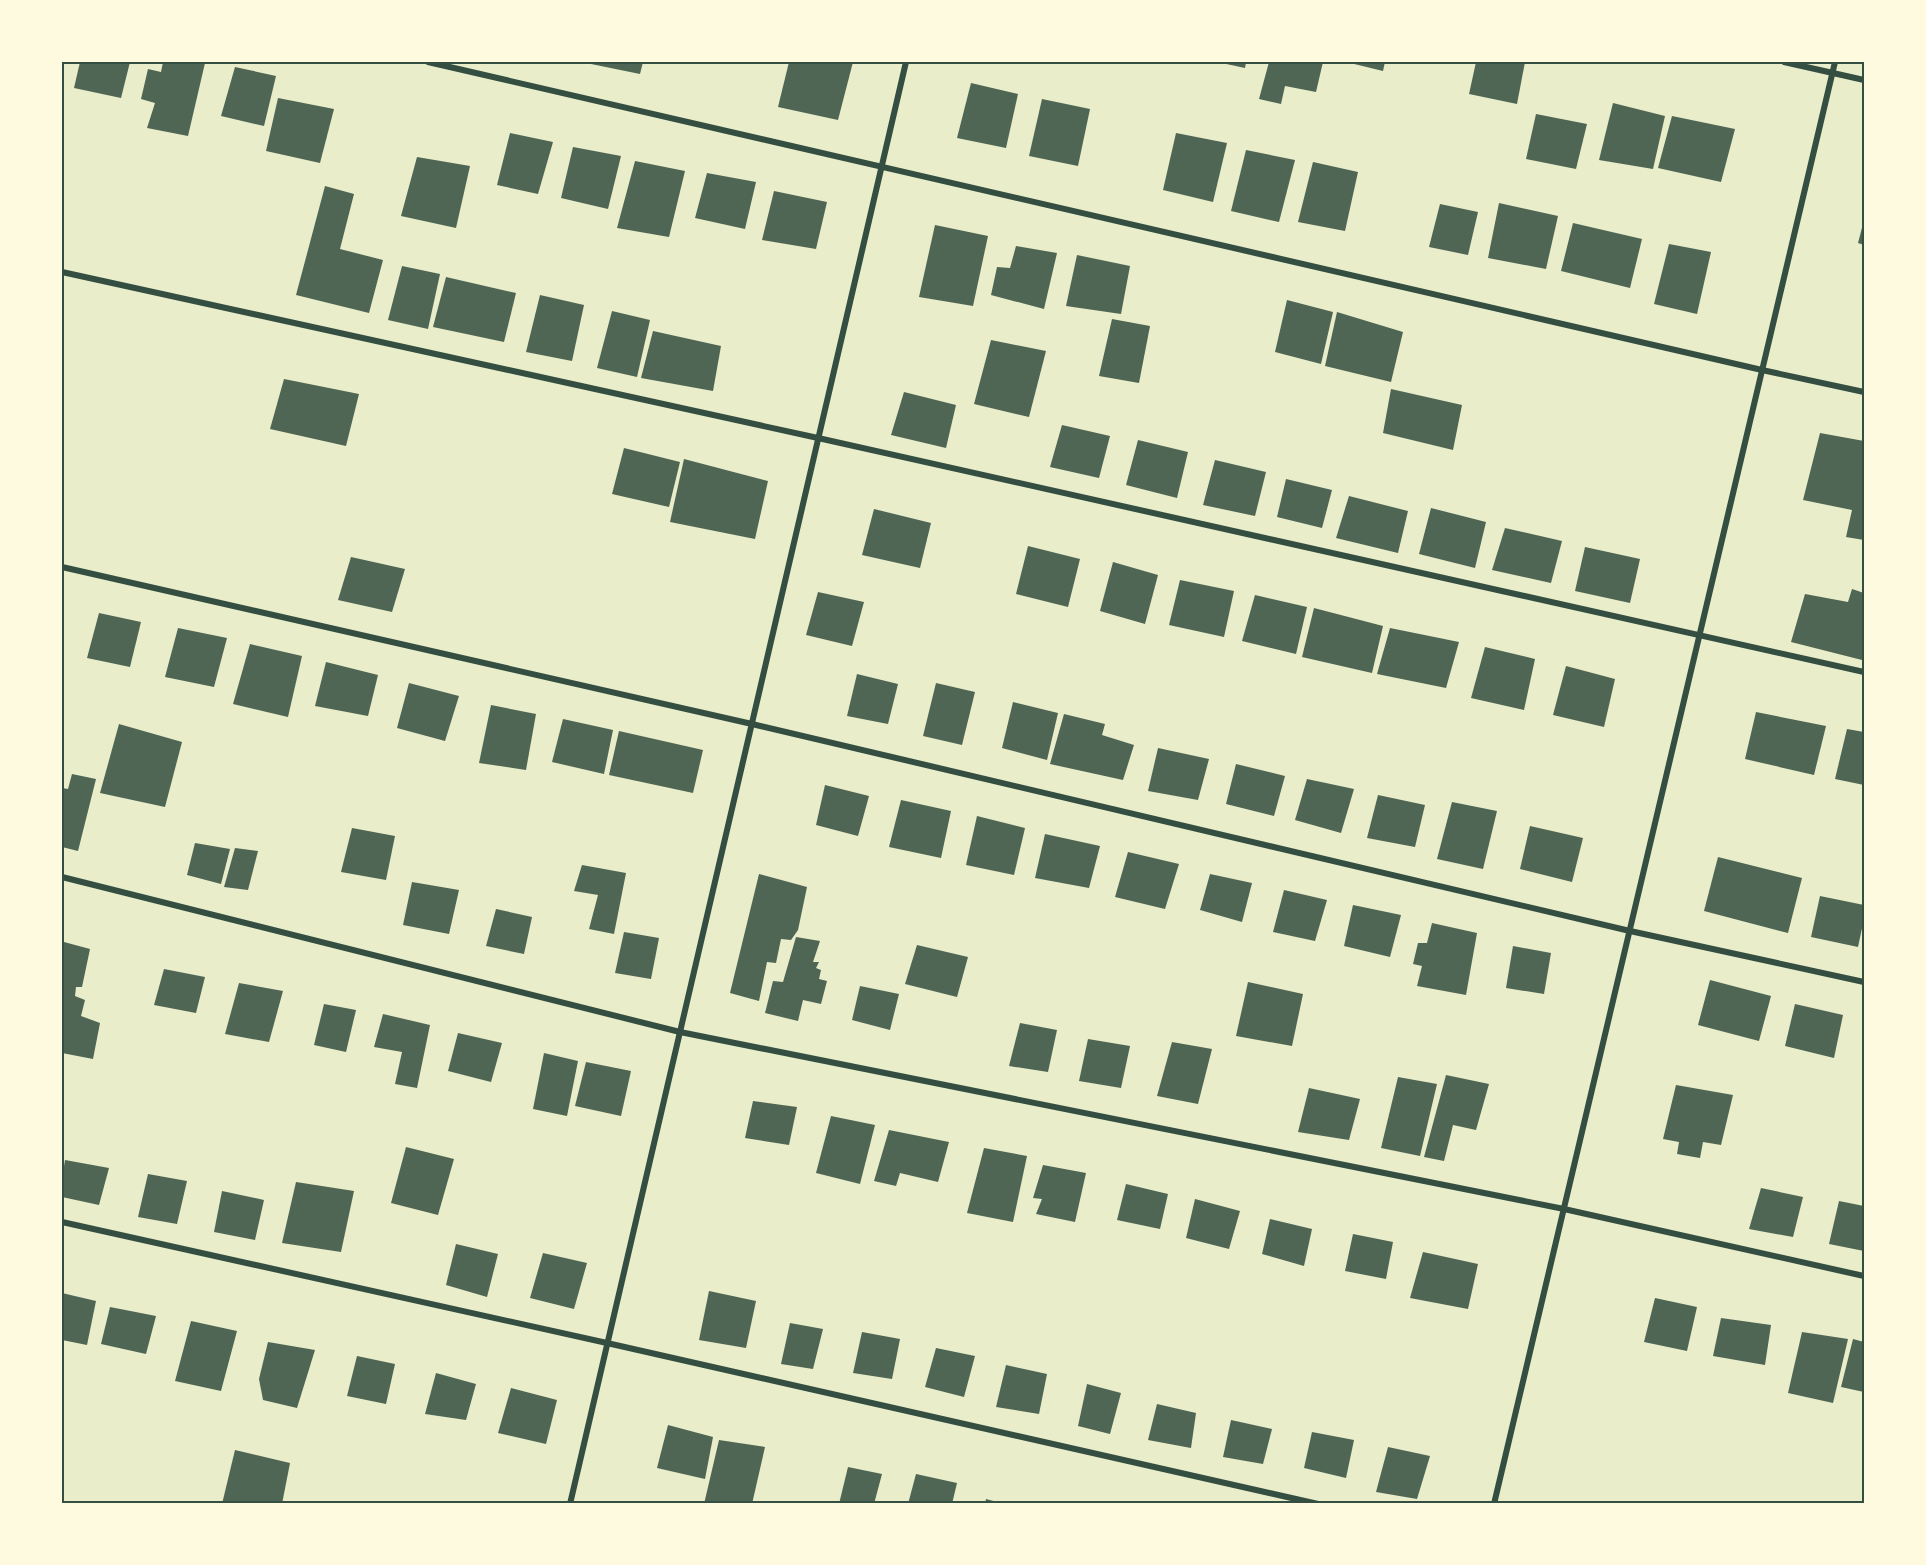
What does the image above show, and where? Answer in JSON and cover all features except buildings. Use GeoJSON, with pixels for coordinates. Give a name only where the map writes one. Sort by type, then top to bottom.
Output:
{"type":"FeatureCollection","features":[{"type":"Feature","properties":{"kind":"street"},"geometry":{"type":"LineString","coordinates":[[428,62],[1864,392]]}},
{"type":"Feature","properties":{"kind":"street"},"geometry":{"type":"LineString","coordinates":[[570,1503],[906,62]]}},
{"type":"Feature","properties":{"kind":"street"},"geometry":{"type":"LineString","coordinates":[[1784,62],[1864,80]]}},
{"type":"Feature","properties":{"kind":"street"},"geometry":{"type":"LineString","coordinates":[[1494,1503],[1835,62]]}},
{"type":"Feature","properties":{"kind":"street"},"geometry":{"type":"LineString","coordinates":[[62,272],[1864,672]]}},
{"type":"Feature","properties":{"kind":"street"},"geometry":{"type":"LineString","coordinates":[[62,567],[752,724],[1629,931],[1864,982]]}},
{"type":"Feature","properties":{"kind":"street"},"geometry":{"type":"LineString","coordinates":[[62,877],[680,1032],[1564,1209],[1864,1275]]}},
{"type":"Feature","properties":{"kind":"street"},"geometry":{"type":"LineString","coordinates":[[62,1222],[608,1342],[1318,1503]]}}]}
